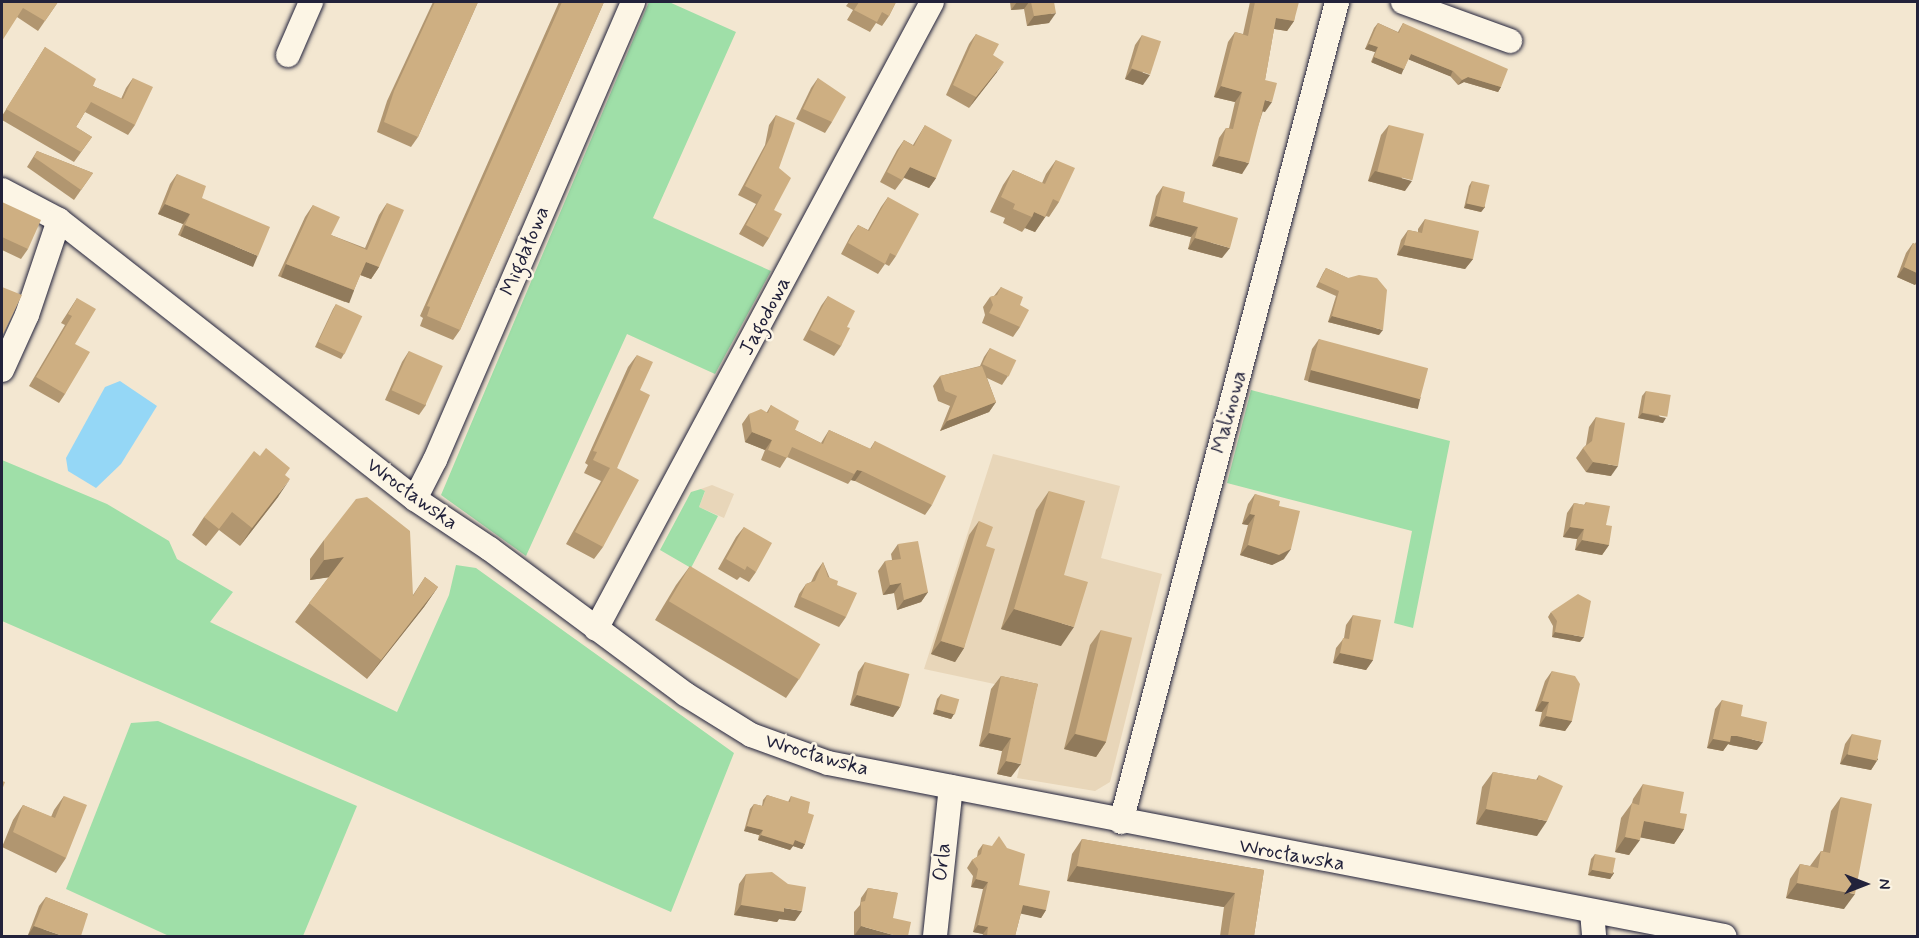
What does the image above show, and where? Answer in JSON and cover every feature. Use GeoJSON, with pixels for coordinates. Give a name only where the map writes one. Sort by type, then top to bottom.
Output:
{"type":"FeatureCollection","features":[{"type":"Feature","properties":{"kind":"street"},"geometry":{"type":"LineString","coordinates":[[288,55],[311,2]]}},
{"type":"Feature","properties":{"kind":"street","name":"Migdałowa"},"geometry":{"type":"LineString","coordinates":[[415,498],[435,460],[633,2]]}},
{"type":"Feature","properties":{"kind":"street","name":"Jagodowa"},"geometry":{"type":"LineString","coordinates":[[596,629],[932,2]]}},
{"type":"Feature","properties":{"kind":"street","name":"Malinowa"},"geometry":{"type":"LineString","coordinates":[[1121,822],[1337,2]]}},
{"type":"Feature","properties":{"kind":"street"},"geometry":{"type":"LineString","coordinates":[[1403,2],[1510,41]]}},
{"type":"Feature","properties":{"kind":"street","name":"Wrocławska"},"geometry":{"type":"LineString","coordinates":[[2,190],[59,220],[415,498],[685,694],[751,735],[828,763],[1121,822],[1724,936]]}},
{"type":"Feature","properties":{"kind":"street"},"geometry":{"type":"LineString","coordinates":[[2,370],[27,315],[59,220]]}},
{"type":"Feature","properties":{"kind":"street","name":"Orla"},"geometry":{"type":"LineString","coordinates":[[935,936],[951,788]]}},
{"type":"Feature","properties":{"kind":"street"},"geometry":{"type":"LineString","coordinates":[[1592,912],[1594,936]]}},
{"type":"Feature","properties":{"kind":"shaded area"},"geometry":{"type":"Polygon","coordinates":[[[993,454],[1120,486],[1101,558],[1162,574],[1110,782],[1095,791],[1017,778],[1035,699],[1027,691],[924,669],[993,454]]]}},
{"type":"Feature","properties":{"kind":"shaded area"},"geometry":{"type":"Polygon","coordinates":[[[712,485],[734,494],[724,518],[699,507],[705,492],[701,489],[712,485]]]}},
{"type":"Feature","properties":{"kind":"green space"},"geometry":{"type":"Polygon","coordinates":[[[649,2],[669,2],[736,32],[653,218],[771,271],[715,374],[627,334],[526,556],[441,495],[649,2]]]}},
{"type":"Feature","properties":{"kind":"green space"},"geometry":{"type":"Polygon","coordinates":[[[1251,390],[1450,441],[1413,628],[1394,623],[1412,531],[1227,483],[1251,390]]]}},
{"type":"Feature","properties":{"kind":"green space"},"geometry":{"type":"Polygon","coordinates":[[[2,460],[107,504],[169,541],[177,559],[233,592],[210,622],[397,712],[449,595],[456,565],[476,568],[734,753],[671,912],[2,621],[2,460]]]}},
{"type":"Feature","properties":{"kind":"green space"},"geometry":{"type":"Polygon","coordinates":[[[701,489],[705,491],[699,507],[718,516],[691,568],[660,550],[691,492],[701,489]]]}},
{"type":"Feature","properties":{"kind":"green space"},"geometry":{"type":"Polygon","coordinates":[[[158,721],[357,806],[303,936],[169,936],[66,889],[131,723],[158,721]]]}},
{"type":"Feature","properties":{"kind":"water"},"geometry":{"type":"Polygon","coordinates":[[[120,381],[157,406],[121,464],[96,488],[68,471],[66,458],[105,387],[120,381]]]}},
{"type":"Feature","properties":{"kind":"building"},"geometry":{"type":"Polygon","coordinates":[[[2,2],[58,2],[45,21],[23,8],[2,41],[2,2]]]}},
{"type":"Feature","properties":{"kind":"building"},"geometry":{"type":"Polygon","coordinates":[[[435,2],[478,2],[418,137],[384,122],[394,91],[435,2]]]}},
{"type":"Feature","properties":{"kind":"building"},"geometry":{"type":"Polygon","coordinates":[[[562,2],[604,2],[460,330],[427,316],[430,307],[427,306],[562,2]]]}},
{"type":"Feature","properties":{"kind":"building"},"geometry":{"type":"Polygon","coordinates":[[[859,2],[896,2],[889,16],[882,12],[877,22],[854,10],[859,2]]]}},
{"type":"Feature","properties":{"kind":"building"},"geometry":{"type":"Polygon","coordinates":[[[1031,2],[1054,2],[1056,13],[1034,16],[1031,2]]]}},
{"type":"Feature","properties":{"kind":"building"},"geometry":{"type":"Polygon","coordinates":[[[1255,2],[1299,2],[1294,21],[1276,18],[1265,80],[1277,83],[1272,102],[1265,100],[1249,163],[1219,156],[1226,128],[1233,129],[1242,92],[1221,86],[1235,32],[1248,36],[1255,2]]]}},
{"type":"Feature","properties":{"kind":"building"},"geometry":{"type":"Polygon","coordinates":[[[1378,23],[1399,33],[1403,23],[1508,69],[1501,87],[1468,77],[1462,80],[1453,71],[1411,54],[1404,69],[1374,57],[1378,47],[1369,44],[1378,23]]]}},
{"type":"Feature","properties":{"kind":"building"},"geometry":{"type":"Polygon","coordinates":[[[976,34],[999,44],[993,55],[1004,62],[976,97],[953,85],[976,34]]]}},
{"type":"Feature","properties":{"kind":"building"},"geometry":{"type":"Polygon","coordinates":[[[1142,35],[1161,41],[1150,74],[1131,68],[1142,35]]]}},
{"type":"Feature","properties":{"kind":"building"},"geometry":{"type":"Polygon","coordinates":[[[45,47],[96,79],[93,86],[123,99],[133,78],[153,87],[135,125],[91,102],[76,127],[92,137],[81,152],[6,109],[45,47]]]}},
{"type":"Feature","properties":{"kind":"building"},"geometry":{"type":"Polygon","coordinates":[[[818,78],[846,97],[832,122],[803,109],[818,78]]]}},
{"type":"Feature","properties":{"kind":"building"},"geometry":{"type":"Polygon","coordinates":[[[776,115],[795,123],[779,168],[791,178],[774,210],[782,214],[769,238],[746,225],[762,195],[745,186],[771,136],[776,115]]]}},
{"type":"Feature","properties":{"kind":"building"},"geometry":{"type":"Polygon","coordinates":[[[925,125],[952,140],[936,178],[910,167],[902,180],[887,172],[904,140],[914,146],[925,125]]]}},
{"type":"Feature","properties":{"kind":"building"},"geometry":{"type":"Polygon","coordinates":[[[1389,125],[1424,134],[1412,180],[1377,172],[1389,125]]]}},
{"type":"Feature","properties":{"kind":"building"},"geometry":{"type":"Polygon","coordinates":[[[37,151],[93,173],[81,190],[34,157],[37,151]]]}},
{"type":"Feature","properties":{"kind":"building"},"geometry":{"type":"Polygon","coordinates":[[[1056,160],[1075,168],[1059,202],[1053,199],[1045,217],[1034,212],[1032,217],[1013,209],[1015,204],[1001,197],[1013,170],[1045,184],[1056,160]]]}},
{"type":"Feature","properties":{"kind":"building"},"geometry":{"type":"Polygon","coordinates":[[[177,174],[206,186],[202,198],[270,227],[258,256],[185,225],[190,214],[165,204],[177,174]]]}},
{"type":"Feature","properties":{"kind":"building"},"geometry":{"type":"Polygon","coordinates":[[[1472,181],[1490,185],[1484,207],[1467,203],[1472,181]]]}},
{"type":"Feature","properties":{"kind":"building"},"geometry":{"type":"Polygon","coordinates":[[[1163,186],[1185,192],[1183,202],[1238,218],[1230,248],[1195,238],[1198,227],[1156,216],[1163,186]]]}},
{"type":"Feature","properties":{"kind":"building"},"geometry":{"type":"Polygon","coordinates":[[[888,197],[919,214],[896,256],[890,253],[885,264],[848,243],[858,225],[869,231],[888,197]]]}},
{"type":"Feature","properties":{"kind":"building"},"geometry":{"type":"Polygon","coordinates":[[[2,202],[41,220],[28,249],[2,237],[2,202]]]}},
{"type":"Feature","properties":{"kind":"building"},"geometry":{"type":"Polygon","coordinates":[[[387,203],[404,210],[379,267],[366,262],[354,290],[286,264],[313,205],[340,217],[331,235],[367,250],[387,203]]]}},
{"type":"Feature","properties":{"kind":"building"},"geometry":{"type":"Polygon","coordinates":[[[1425,219],[1479,231],[1473,259],[1404,245],[1408,230],[1422,233],[1425,219]]]}},
{"type":"Feature","properties":{"kind":"building"},"geometry":{"type":"Polygon","coordinates":[[[1913,243],[1917,245],[1917,273],[1904,267],[1913,243]]]}},
{"type":"Feature","properties":{"kind":"building"},"geometry":{"type":"Polygon","coordinates":[[[1326,268],[1348,278],[1359,275],[1377,278],[1387,290],[1383,330],[1332,316],[1339,291],[1319,282],[1326,268]]]}},
{"type":"Feature","properties":{"kind":"building"},"geometry":{"type":"Polygon","coordinates":[[[2,287],[22,295],[2,336],[2,287]]]}},
{"type":"Feature","properties":{"kind":"building"},"geometry":{"type":"Polygon","coordinates":[[[1001,287],[1023,297],[1020,305],[1029,310],[1020,327],[989,313],[993,305],[990,297],[997,295],[1001,287]]]}},
{"type":"Feature","properties":{"kind":"building"},"geometry":{"type":"Polygon","coordinates":[[[828,296],[855,311],[841,346],[810,330],[828,296]]]}},
{"type":"Feature","properties":{"kind":"building"},"geometry":{"type":"Polygon","coordinates":[[[77,298],[96,309],[75,344],[90,352],[65,394],[36,377],[72,316],[68,314],[77,298]]]}},
{"type":"Feature","properties":{"kind":"building"},"geometry":{"type":"Polygon","coordinates":[[[336,304],[362,316],[345,354],[318,342],[336,304]]]}},
{"type":"Feature","properties":{"kind":"building"},"geometry":{"type":"Polygon","coordinates":[[[1319,339],[1428,368],[1420,399],[1311,370],[1319,339]]]}},
{"type":"Feature","properties":{"kind":"building"},"geometry":{"type":"Polygon","coordinates":[[[990,348],[1016,360],[1009,377],[982,364],[990,348]]]}},
{"type":"Feature","properties":{"kind":"building"},"geometry":{"type":"Polygon","coordinates":[[[409,351],[443,366],[425,405],[392,390],[409,351]]]}},
{"type":"Feature","properties":{"kind":"building"},"geometry":{"type":"Polygon","coordinates":[[[637,355],[653,362],[640,390],[650,395],[617,468],[639,480],[603,547],[575,532],[610,468],[593,460],[597,452],[593,451],[637,355]]]}},
{"type":"Feature","properties":{"kind":"building"},"geometry":{"type":"Polygon","coordinates":[[[982,366],[996,402],[947,421],[957,396],[945,391],[940,376],[982,366]]]}},
{"type":"Feature","properties":{"kind":"building"},"geometry":{"type":"Polygon","coordinates":[[[1646,391],[1671,395],[1667,417],[1643,413],[1646,391]]]}},
{"type":"Feature","properties":{"kind":"building"},"geometry":{"type":"Polygon","coordinates":[[[771,405],[799,421],[795,430],[823,444],[829,430],[871,449],[875,441],[946,476],[932,505],[862,471],[857,470],[854,474],[792,447],[787,458],[768,450],[772,440],[752,432],[749,414],[761,409],[768,413],[771,405]]]}},
{"type":"Feature","properties":{"kind":"building"},"geometry":{"type":"Polygon","coordinates":[[[1596,417],[1625,423],[1618,466],[1593,462],[1583,448],[1592,441],[1596,417]]]}},
{"type":"Feature","properties":{"kind":"building"},"geometry":{"type":"Polygon","coordinates":[[[266,448],[290,468],[285,475],[290,479],[252,528],[232,512],[219,529],[204,517],[254,451],[260,456],[266,448]]]}},
{"type":"Feature","properties":{"kind":"building"},"geometry":{"type":"Polygon","coordinates":[[[1049,491],[1085,501],[1064,575],[1088,582],[1074,627],[1014,609],[1049,491]]]}},
{"type":"Feature","properties":{"kind":"building"},"geometry":{"type":"Polygon","coordinates":[[[1255,494],[1280,501],[1279,506],[1300,511],[1291,549],[1279,555],[1248,545],[1255,515],[1250,514],[1255,494]]]}},
{"type":"Feature","properties":{"kind":"building"},"geometry":{"type":"Polygon","coordinates":[[[367,497],[410,531],[413,596],[425,577],[438,587],[381,660],[309,603],[344,557],[324,560],[324,540],[356,499],[367,497]]]}},
{"type":"Feature","properties":{"kind":"building"},"geometry":{"type":"Polygon","coordinates":[[[1586,502],[1610,506],[1606,525],[1612,526],[1609,545],[1582,540],[1584,529],[1570,527],[1574,503],[1585,505],[1586,502]]]}},
{"type":"Feature","properties":{"kind":"building"},"geometry":{"type":"Polygon","coordinates":[[[979,521],[993,527],[986,546],[995,549],[964,648],[941,641],[979,521]]]}},
{"type":"Feature","properties":{"kind":"building"},"geometry":{"type":"Polygon","coordinates":[[[744,527],[772,543],[756,572],[747,566],[745,570],[726,559],[744,527]]]}},
{"type":"Feature","properties":{"kind":"building"},"geometry":{"type":"Polygon","coordinates":[[[918,541],[928,592],[904,600],[901,583],[890,585],[885,561],[901,559],[898,544],[918,541]]]}},
{"type":"Feature","properties":{"kind":"building"},"geometry":{"type":"Polygon","coordinates":[[[823,562],[828,577],[838,581],[837,585],[857,593],[846,617],[801,597],[806,584],[815,581],[823,562]]]}},
{"type":"Feature","properties":{"kind":"building"},"geometry":{"type":"Polygon","coordinates":[[[690,566],[820,644],[799,679],[669,601],[690,566]]]}},
{"type":"Feature","properties":{"kind":"building"},"geometry":{"type":"Polygon","coordinates":[[[1578,594],[1591,601],[1584,637],[1555,632],[1557,621],[1551,612],[1578,594]]]}},
{"type":"Feature","properties":{"kind":"building"},"geometry":{"type":"Polygon","coordinates":[[[1353,615],[1381,620],[1373,660],[1340,653],[1343,638],[1349,639],[1353,615]]]}},
{"type":"Feature","properties":{"kind":"building"},"geometry":{"type":"Polygon","coordinates":[[[1101,630],[1132,638],[1106,742],[1075,734],[1101,630]]]}},
{"type":"Feature","properties":{"kind":"building"},"geometry":{"type":"Polygon","coordinates":[[[865,662],[909,674],[901,707],[856,695],[865,662]]]}},
{"type":"Feature","properties":{"kind":"building"},"geometry":{"type":"Polygon","coordinates":[[[1552,671],[1575,676],[1580,684],[1572,721],[1546,716],[1549,702],[1542,701],[1552,671]]]}},
{"type":"Feature","properties":{"kind":"building"},"geometry":{"type":"Polygon","coordinates":[[[1001,676],[1038,684],[1021,764],[1006,761],[1011,738],[989,733],[1001,676]]]}},
{"type":"Feature","properties":{"kind":"building"},"geometry":{"type":"Polygon","coordinates":[[[941,694],[959,699],[955,715],[937,709],[941,694]]]}},
{"type":"Feature","properties":{"kind":"building"},"geometry":{"type":"Polygon","coordinates":[[[1722,700],[1743,705],[1741,716],[1767,722],[1763,742],[1737,736],[1731,736],[1730,742],[1713,739],[1722,700]]]}},
{"type":"Feature","properties":{"kind":"building"},"geometry":{"type":"Polygon","coordinates":[[[1852,734],[1881,740],[1877,761],[1848,755],[1852,734]]]}},
{"type":"Feature","properties":{"kind":"building"},"geometry":{"type":"Polygon","coordinates":[[[1493,772],[1538,780],[1539,775],[1563,786],[1547,821],[1486,809],[1493,772]]]}},
{"type":"Feature","properties":{"kind":"building"},"geometry":{"type":"Polygon","coordinates":[[[1643,784],[1684,792],[1680,813],[1687,814],[1684,829],[1644,821],[1640,840],[1625,837],[1632,803],[1639,805],[1643,784]]]}},
{"type":"Feature","properties":{"kind":"building"},"geometry":{"type":"Polygon","coordinates":[[[767,795],[790,802],[791,796],[810,802],[808,813],[814,815],[805,844],[795,840],[793,845],[761,835],[763,830],[747,826],[754,804],[763,806],[767,795]]]}},
{"type":"Feature","properties":{"kind":"building"},"geometry":{"type":"Polygon","coordinates":[[[64,796],[87,805],[66,858],[13,832],[23,805],[55,818],[64,796]]]}},
{"type":"Feature","properties":{"kind":"building"},"geometry":{"type":"Polygon","coordinates":[[[1841,797],[1872,804],[1855,894],[1797,883],[1800,864],[1818,868],[1821,851],[1830,853],[1841,797]]]}},
{"type":"Feature","properties":{"kind":"building"},"geometry":{"type":"Polygon","coordinates":[[[999,836],[1007,848],[1025,854],[1019,885],[1050,891],[1046,910],[1023,905],[1015,936],[987,936],[988,927],[978,925],[988,882],[976,879],[978,869],[972,860],[981,854],[983,844],[992,846],[999,836]]]}},
{"type":"Feature","properties":{"kind":"building"},"geometry":{"type":"Polygon","coordinates":[[[1082,839],[1264,870],[1254,936],[1228,936],[1235,893],[1077,866],[1082,839]]]}},
{"type":"Feature","properties":{"kind":"building"},"geometry":{"type":"Polygon","coordinates":[[[1595,854],[1616,858],[1613,874],[1592,870],[1595,854]]]}},
{"type":"Feature","properties":{"kind":"building"},"geometry":{"type":"Polygon","coordinates":[[[772,872],[788,884],[806,887],[802,911],[784,908],[784,912],[741,905],[746,874],[772,872]]]}},
{"type":"Feature","properties":{"kind":"building"},"geometry":{"type":"Polygon","coordinates":[[[868,888],[898,893],[893,918],[911,922],[908,936],[897,936],[861,926],[861,902],[865,901],[868,888]]]}},
{"type":"Feature","properties":{"kind":"building"},"geometry":{"type":"Polygon","coordinates":[[[46,897],[88,914],[81,936],[63,936],[34,926],[46,897]]]}}]}
